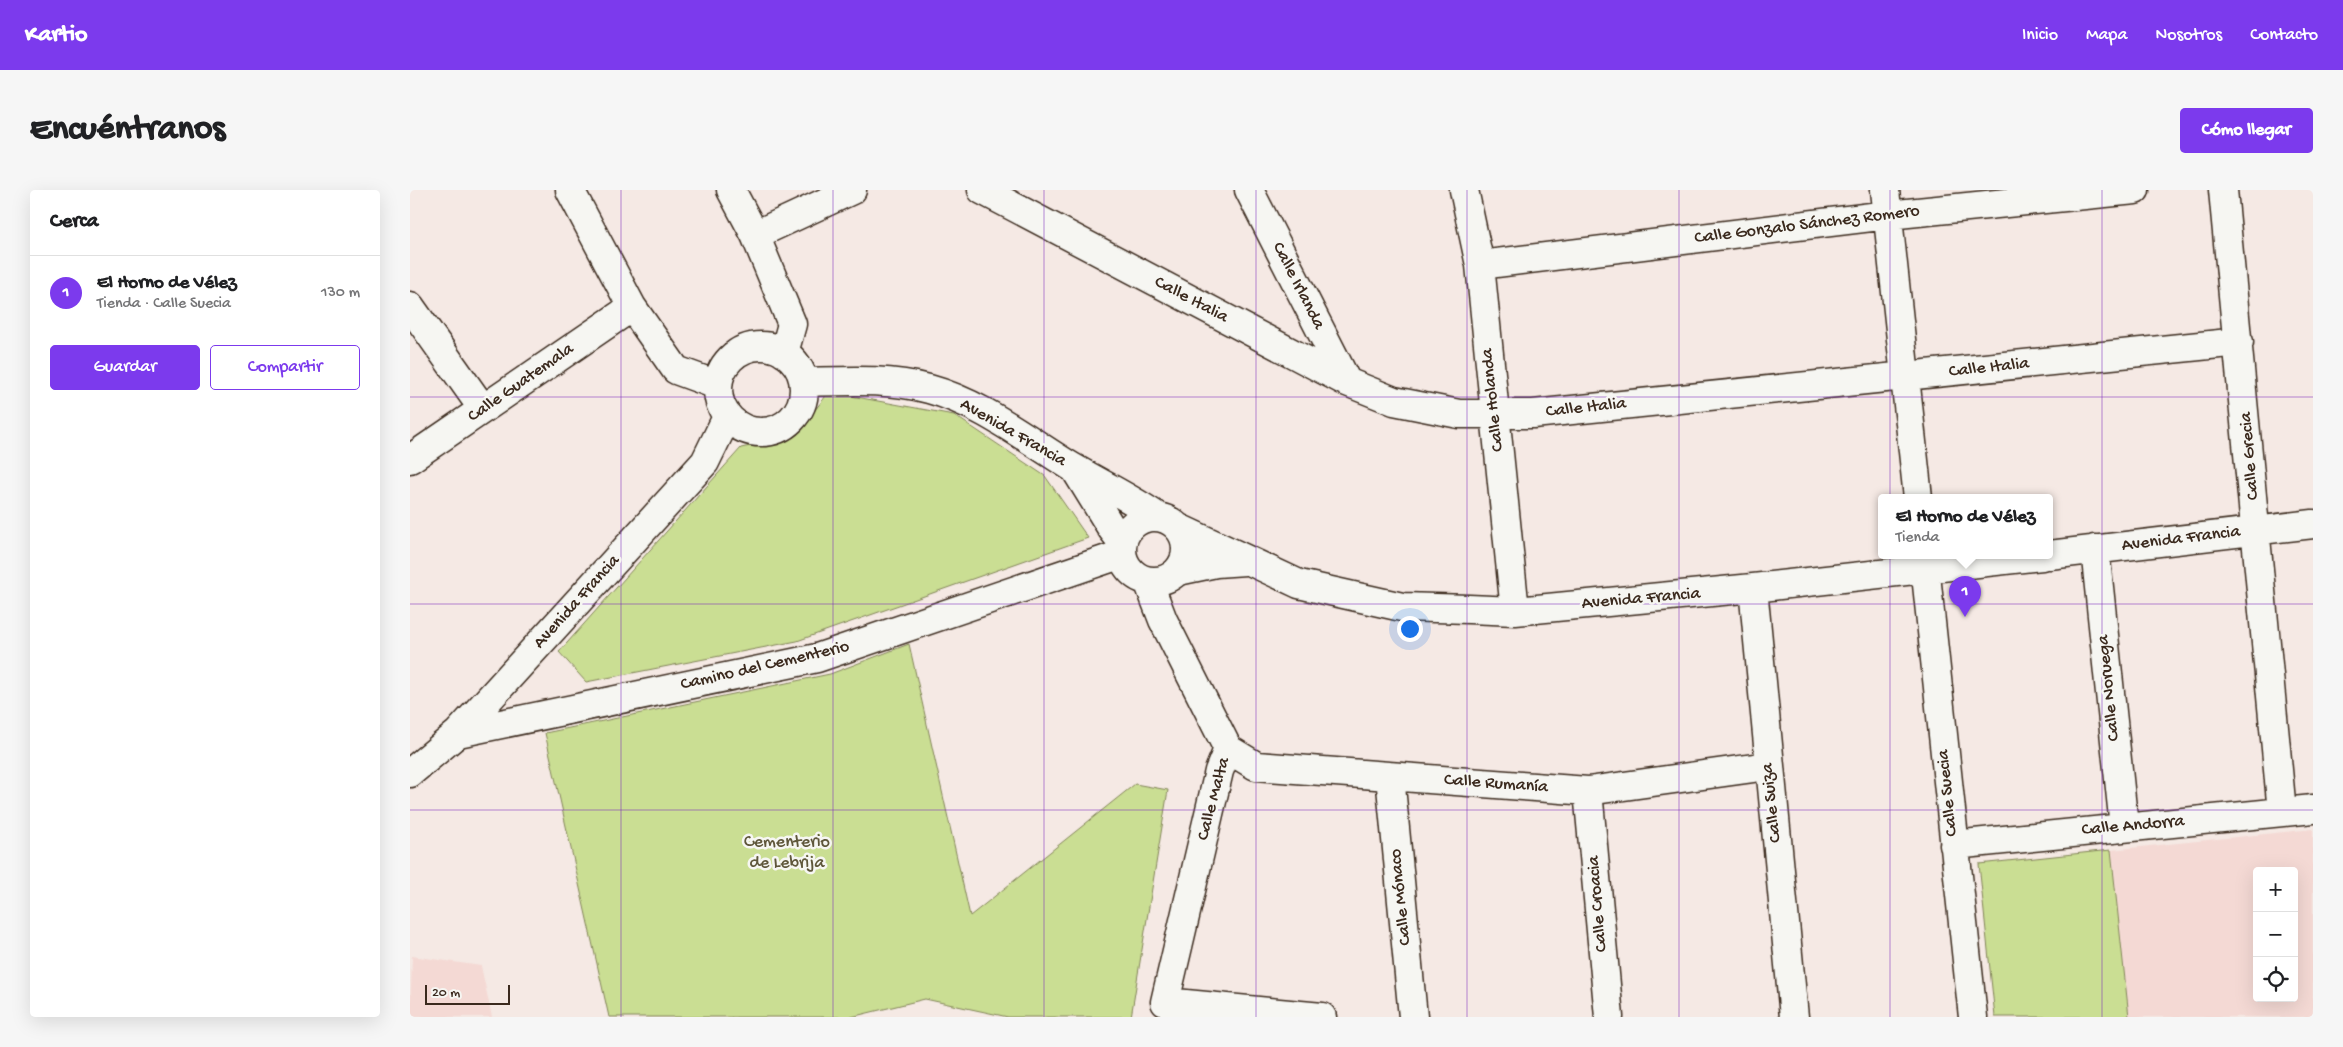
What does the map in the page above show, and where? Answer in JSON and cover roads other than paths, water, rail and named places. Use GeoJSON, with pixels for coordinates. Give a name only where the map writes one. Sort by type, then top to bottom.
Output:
{"type":"FeatureCollection","features":[{"type":"Feature","properties":{"kind":"street"},"geometry":{"type":"LineString","coordinates":[[570,190],[632,306],[676,370],[717,386]]}},
{"type":"Feature","properties":{"kind":"street"},"geometry":{"type":"LineString","coordinates":[[731,190],[755,235],[792,324],[784,353]]}},
{"type":"Feature","properties":{"kind":"street"},"geometry":{"type":"LineString","coordinates":[[755,235],[852,190]]}},
{"type":"Feature","properties":{"kind":"street","name":"Calle Italia"},"geometry":{"type":"LineString","coordinates":[[982,190],[1347,382],[1394,401],[1459,414],[1542,413],[2238,342]]}},
{"type":"Feature","properties":{"kind":"street","name":"Calle Irlanda"},"geometry":{"type":"LineString","coordinates":[[1249,190],[1347,382]]}},
{"type":"Feature","properties":{"kind":"street","name":"Calle Holanda"},"geometry":{"type":"LineString","coordinates":[[1464,190],[1480,265],[1515,611]]}},
{"type":"Feature","properties":{"kind":"street","name":"Calle Gonzalo Sánchez Romero"},"geometry":{"type":"LineString","coordinates":[[1480,265],[1886,203],[2135,190]]}},
{"type":"Feature","properties":{"kind":"street","name":"Calle Grecia"},"geometry":{"type":"LineString","coordinates":[[2223,190],[2257,530],[2282,812]]}},
{"type":"Feature","properties":{"kind":"street"},"geometry":{"type":"LineString","coordinates":[[1886,203],[1918,494]]}},
{"type":"Feature","properties":{"kind":"street"},"geometry":{"type":"LineString","coordinates":[[410,306],[483,410]]}},
{"type":"Feature","properties":{"kind":"street","name":"Calle Guatemala"},"geometry":{"type":"LineString","coordinates":[[410,459],[632,306]]}},
{"type":"Feature","properties":{"kind":"street"},"geometry":{"type":"LineString","coordinates":[[751,346],[773,347],[784,353],[801,371],[804,382],[801,407],[790,421],[781,427],[766,432],[754,432],[737,426],[727,417],[720,402],[717,386],[720,372],[728,361],[739,352],[751,346]]}},
{"type":"Feature","properties":{"kind":"street","name":"Avenida Francia"},"geometry":{"type":"LineString","coordinates":[[804,382],[873,380],[929,389],[977,408],[1074,468],[1137,502],[1168,522],[1246,561],[1299,584],[1402,607],[1515,611],[1752,588],[1925,562],[1984,559]]}},
{"type":"Feature","properties":{"kind":"street","name":"Avenida Francia"},"geometry":{"type":"LineString","coordinates":[[410,773],[458,733],[705,462],[727,417]]}},
{"type":"Feature","properties":{"kind":"street","name":"Avenida Francia"},"geometry":{"type":"LineString","coordinates":[[1074,468],[1122,548]]}},
{"type":"Feature","properties":{"kind":"street"},"geometry":{"type":"LineString","coordinates":[[1140,520],[1168,522],[1186,545],[1186,555],[1178,571],[1159,582],[1148,581],[1131,572],[1122,548],[1126,534],[1140,520]]}},
{"type":"Feature","properties":{"kind":"street","name":"Avenida Francia"},"geometry":{"type":"LineString","coordinates":[[2053,555],[2313,524]]}},
{"type":"Feature","properties":{"kind":"street","name":"Camino del Cementerio"},"geometry":{"type":"LineString","coordinates":[[458,733],[817,658],[1122,548]]}},
{"type":"Feature","properties":{"kind":"street","name":"Calle Noruega"},"geometry":{"type":"LineString","coordinates":[[2095,550],[2124,827]]}},
{"type":"Feature","properties":{"kind":"street","name":"Avenida Francia"},"geometry":{"type":"LineString","coordinates":[[1178,571],[1216,563],[1246,561]]}},
{"type":"Feature","properties":{"kind":"street","name":"Calle Suecia"},"geometry":{"type":"LineString","coordinates":[[1925,562],[1973,1017]]}},
{"type":"Feature","properties":{"kind":"street","name":"Calle Malta"},"geometry":{"type":"LineString","coordinates":[[1148,581],[1163,620],[1228,749],[1219,771],[1165,1002],[1322,1017]]}},
{"type":"Feature","properties":{"kind":"street","name":"Calle Suiza"},"geometry":{"type":"LineString","coordinates":[[1752,588],[1794,1017]]}},
{"type":"Feature","properties":{"kind":"street","name":"Calle Rumanía"},"geometry":{"type":"LineString","coordinates":[[1228,749],[1256,766],[1588,791],[1768,766]]}},
{"type":"Feature","properties":{"kind":"street","name":"Calle Mónaco"},"geometry":{"type":"LineString","coordinates":[[1390,776],[1413,1017]]}},
{"type":"Feature","properties":{"kind":"street","name":"Calle Croacia"},"geometry":{"type":"LineString","coordinates":[[1588,791],[1609,1017]]}},
{"type":"Feature","properties":{"kind":"street","name":"Calle Andorra"},"geometry":{"type":"LineString","coordinates":[[1954,845],[2313,809]]}},
{"type":"Feature","properties":{"kind":"place","name":"El Horno de Vélez"},"geometry":{"type":"Point","coordinates":[1965,617]}},
{"type":"Feature","properties":{"kind":"park label","name":"Cementerio de Lebrija"},"geometry":{"type":"Point","coordinates":[787,852]}}]}
